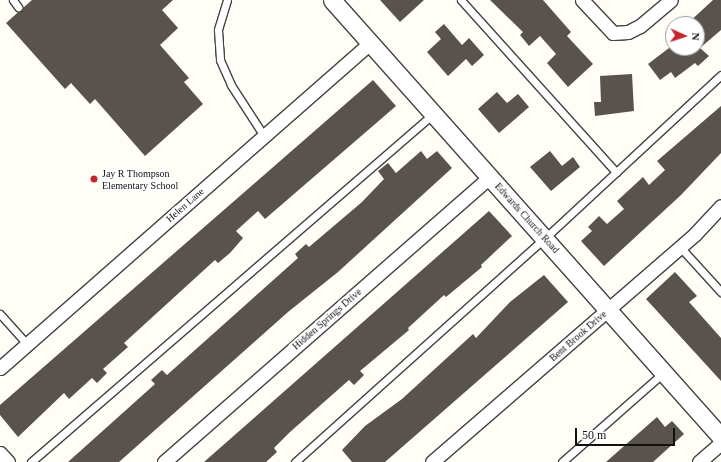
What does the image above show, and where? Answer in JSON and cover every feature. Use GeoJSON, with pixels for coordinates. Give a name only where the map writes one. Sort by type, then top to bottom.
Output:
{"type":"FeatureCollection","features":[{"type":"Feature","properties":{"kind":"street","name":"Edwards Church Road"},"geometry":{"type":"LineString","coordinates":[[332,0],[721,437]]}},
{"type":"Feature","properties":{"kind":"street"},"geometry":{"type":"LineString","coordinates":[[582,0],[613,33],[628,32],[640,26],[671,0]]}},
{"type":"Feature","properties":{"kind":"street","name":"Helen Lane"},"geometry":{"type":"LineString","coordinates":[[0,368],[370,43]]}},
{"type":"Feature","properties":{"kind":"street","name":"Hidden Springs Drive"},"geometry":{"type":"LineString","coordinates":[[164,462],[490,177]]}},
{"type":"Feature","properties":{"kind":"street","name":"Bent Brook Drive"},"geometry":{"type":"LineString","coordinates":[[432,462],[680,247],[721,206]]}},
{"type":"Feature","properties":{"kind":"street"},"geometry":{"type":"LineString","coordinates":[[699,462],[721,443]]}},
{"type":"Feature","properties":{"kind":"street"},"geometry":{"type":"LineString","coordinates":[[0,453],[8,462]]}},
{"type":"Feature","properties":{"kind":"lane"},"geometry":{"type":"LineString","coordinates":[[13,0],[18,7]]}},
{"type":"Feature","properties":{"kind":"lane"},"geometry":{"type":"LineString","coordinates":[[227,0],[218,30],[220,60],[230,85],[264,136]]}},
{"type":"Feature","properties":{"kind":"lane"},"geometry":{"type":"LineString","coordinates":[[461,0],[616,172]]}},
{"type":"Feature","properties":{"kind":"lane"},"geometry":{"type":"LineString","coordinates":[[295,462],[545,238],[721,75]]}},
{"type":"Feature","properties":{"kind":"lane"},"geometry":{"type":"LineString","coordinates":[[31,462],[434,113]]}},
{"type":"Feature","properties":{"kind":"lane"},"geometry":{"type":"LineString","coordinates":[[680,247],[721,292]]}},
{"type":"Feature","properties":{"kind":"lane"},"geometry":{"type":"LineString","coordinates":[[0,314],[27,344]]}},
{"type":"Feature","properties":{"kind":"lane"},"geometry":{"type":"LineString","coordinates":[[562,462],[664,372]]}},
{"type":"Feature","properties":{"kind":"building"},"geometry":{"type":"Polygon","coordinates":[[[32,0],[173,0],[162,10],[178,28],[160,45],[189,78],[184,82],[203,104],[145,156],[95,99],[90,104],[71,83],[65,89],[6,23],[32,0]]]}},
{"type":"Feature","properties":{"kind":"building"},"geometry":{"type":"Polygon","coordinates":[[[380,0],[424,0],[400,22],[380,0]]]}},
{"type":"Feature","properties":{"kind":"building"},"geometry":{"type":"Polygon","coordinates":[[[490,0],[543,0],[571,32],[567,36],[593,64],[568,87],[547,63],[556,54],[540,36],[529,46],[520,35],[523,32],[490,0]]]}},
{"type":"Feature","properties":{"kind":"building"},"geometry":{"type":"Polygon","coordinates":[[[713,0],[721,0],[721,30],[705,44],[705,16],[696,16],[713,0]]]}},
{"type":"Feature","properties":{"kind":"building"},"geometry":{"type":"Polygon","coordinates":[[[444,24],[462,45],[469,38],[484,55],[472,66],[466,59],[448,76],[427,52],[441,39],[435,32],[444,24]]]}},
{"type":"Feature","properties":{"kind":"building"},"geometry":{"type":"Polygon","coordinates":[[[665,51],[665,56],[705,56],[705,52],[709,56],[698,66],[695,63],[675,78],[671,72],[660,80],[648,64],[665,51]]]}},
{"type":"Feature","properties":{"kind":"building"},"geometry":{"type":"Polygon","coordinates":[[[632,74],[634,111],[595,116],[594,102],[601,102],[600,76],[632,74]]]}},
{"type":"Feature","properties":{"kind":"building"},"geometry":{"type":"Polygon","coordinates":[[[373,80],[396,106],[265,219],[258,211],[236,231],[243,238],[230,253],[218,263],[215,260],[124,343],[128,347],[103,369],[107,373],[97,383],[92,378],[69,399],[64,393],[18,437],[0,415],[0,405],[373,80]]]}},
{"type":"Feature","properties":{"kind":"building"},"geometry":{"type":"Polygon","coordinates":[[[497,92],[507,103],[518,94],[529,107],[499,133],[478,109],[497,92]]]}},
{"type":"Feature","properties":{"kind":"building"},"geometry":{"type":"Polygon","coordinates":[[[721,106],[721,153],[681,195],[604,266],[581,241],[592,231],[588,227],[599,216],[607,224],[624,209],[617,201],[643,177],[649,185],[665,170],[657,161],[721,106]]]}},
{"type":"Feature","properties":{"kind":"building"},"geometry":{"type":"Polygon","coordinates":[[[421,151],[427,159],[437,151],[452,168],[338,272],[288,312],[119,462],[68,462],[155,384],[151,380],[162,370],[167,375],[298,258],[295,254],[306,244],[309,247],[362,202],[384,179],[378,171],[388,163],[396,173],[421,151]]]}},
{"type":"Feature","properties":{"kind":"building"},"geometry":{"type":"Polygon","coordinates":[[[550,151],[562,166],[573,157],[580,167],[551,191],[530,167],[550,151]]]}},
{"type":"Feature","properties":{"kind":"building"},"geometry":{"type":"Polygon","coordinates":[[[489,211],[512,236],[481,265],[482,267],[446,297],[444,295],[408,328],[409,330],[360,371],[364,375],[354,385],[349,380],[290,432],[274,448],[277,452],[266,462],[204,462],[489,211]]]}},
{"type":"Feature","properties":{"kind":"building"},"geometry":{"type":"Polygon","coordinates":[[[675,272],[697,296],[689,302],[721,338],[721,381],[646,299],[675,272]]]}},
{"type":"Feature","properties":{"kind":"building"},"geometry":{"type":"Polygon","coordinates":[[[544,275],[568,302],[385,462],[352,462],[342,450],[365,426],[402,399],[473,334],[476,338],[510,302],[544,275]]]}},
{"type":"Feature","properties":{"kind":"building"},"geometry":{"type":"Polygon","coordinates":[[[657,417],[665,427],[672,421],[684,434],[653,462],[606,462],[657,417]]]}},
{"type":"Feature","properties":{"kind":"place","name":"Jay R Thompson Elementary School"},"geometry":{"type":"Point","coordinates":[94,179]}}]}
